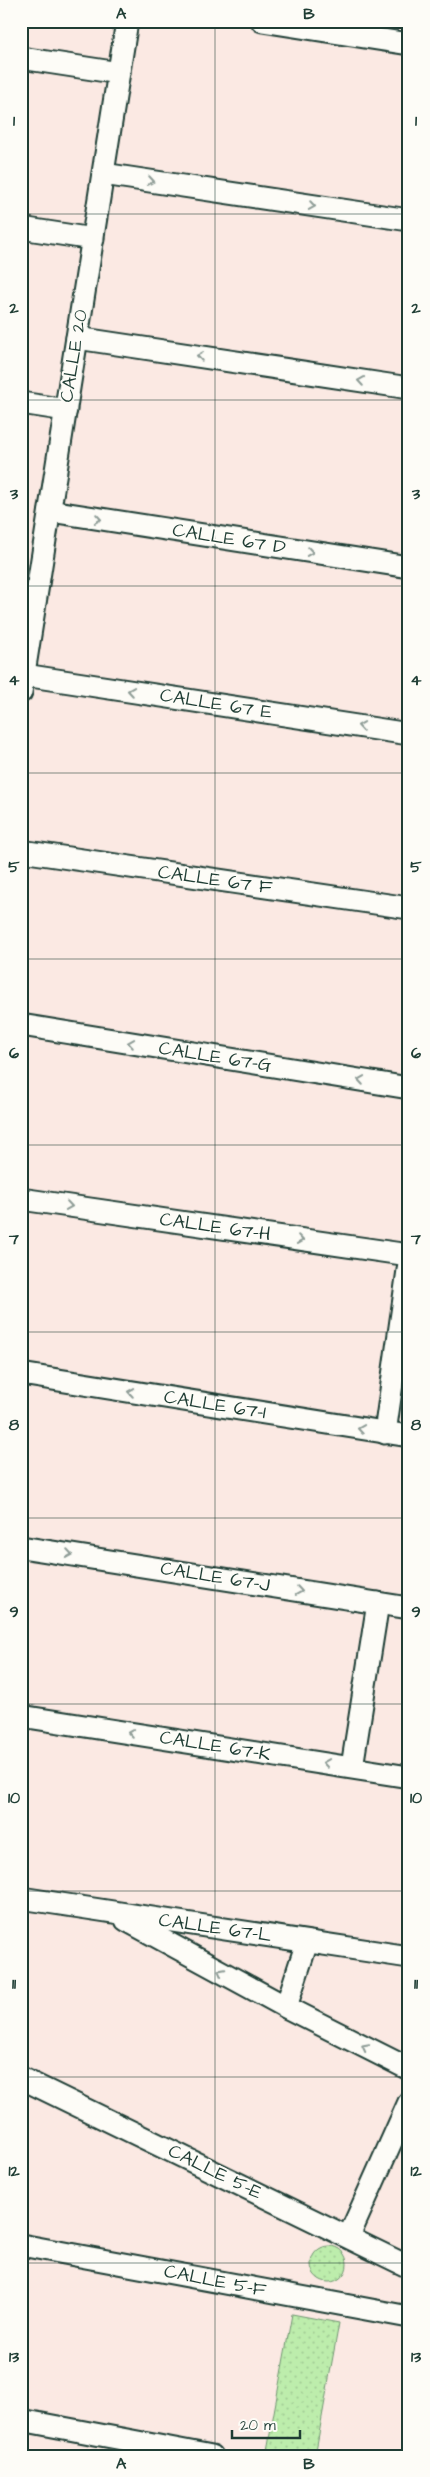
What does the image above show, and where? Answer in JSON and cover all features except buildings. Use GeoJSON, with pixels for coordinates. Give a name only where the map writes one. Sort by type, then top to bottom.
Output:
{"type":"FeatureCollection","features":[{"type":"Feature","properties":{"kind":"street","name":"CALLE 20"},"geometry":{"type":"LineString","coordinates":[[23,683],[30,579],[50,511],[127,21]]}},
{"type":"Feature","properties":{"kind":"street"},"geometry":{"type":"LineString","coordinates":[[262,21],[409,44]]}},
{"type":"Feature","properties":{"kind":"street"},"geometry":{"type":"LineString","coordinates":[[21,58],[119,73]]}},
{"type":"Feature","properties":{"kind":"street"},"geometry":{"type":"LineString","coordinates":[[103,174],[409,220]]}},
{"type":"Feature","properties":{"kind":"street"},"geometry":{"type":"LineString","coordinates":[[21,228],[93,239]]}},
{"type":"Feature","properties":{"kind":"street"},"geometry":{"type":"LineString","coordinates":[[77,338],[409,388]]}},
{"type":"Feature","properties":{"kind":"street"},"geometry":{"type":"LineString","coordinates":[[21,403],[66,410]]}},
{"type":"Feature","properties":{"kind":"street","name":"CALLE 67 D"},"geometry":{"type":"LineString","coordinates":[[50,511],[409,567]]}},
{"type":"Feature","properties":{"kind":"street","name":"CALLE 67 E"},"geometry":{"type":"LineString","coordinates":[[23,683],[409,734]]}},
{"type":"Feature","properties":{"kind":"street","name":"CALLE 67 F"},"geometry":{"type":"LineString","coordinates":[[21,851],[409,908]]}},
{"type":"Feature","properties":{"kind":"street","name":"CALLE 67-G"},"geometry":{"type":"LineString","coordinates":[[21,1025],[409,1088]]}},
{"type":"Feature","properties":{"kind":"street","name":"CALLE 67-H"},"geometry":{"type":"LineString","coordinates":[[21,1199],[409,1255]]}},
{"type":"Feature","properties":{"kind":"street"},"geometry":{"type":"LineString","coordinates":[[385,1433],[409,1263]]}},
{"type":"Feature","properties":{"kind":"street","name":"CALLE 67-I"},"geometry":{"type":"LineString","coordinates":[[21,1374],[409,1436]]}},
{"type":"Feature","properties":{"kind":"street","name":"CALLE 67-J"},"geometry":{"type":"LineString","coordinates":[[21,1546],[409,1608]]}},
{"type":"Feature","properties":{"kind":"street"},"geometry":{"type":"LineString","coordinates":[[352,1767],[378,1603]]}},
{"type":"Feature","properties":{"kind":"street","name":"CALLE 67-K"},"geometry":{"type":"LineString","coordinates":[[21,1716],[409,1777]]}},
{"type":"Feature","properties":{"kind":"street","name":"CALLE 67-L"},"geometry":{"type":"LineString","coordinates":[[21,1898],[409,1957]]}},
{"type":"Feature","properties":{"kind":"street"},"geometry":{"type":"LineString","coordinates":[[113,1913],[286,2007],[409,2069]]}},
{"type":"Feature","properties":{"kind":"street"},"geometry":{"type":"LineString","coordinates":[[286,2007],[307,1942]]}},
{"type":"Feature","properties":{"kind":"street","name":"CALLE 5-E"},"geometry":{"type":"LineString","coordinates":[[21,2078],[349,2236],[409,2267]]}},
{"type":"Feature","properties":{"kind":"street"},"geometry":{"type":"LineString","coordinates":[[349,2236],[409,2102]]}},
{"type":"Feature","properties":{"kind":"street","name":"CALLE 5-F"},"geometry":{"type":"LineString","coordinates":[[21,2245],[409,2318]]}},
{"type":"Feature","properties":{"kind":"street"},"geometry":{"type":"LineString","coordinates":[[21,2420],[212,2456]]}},
{"type":"Feature","properties":{"kind":"green space"},"geometry":{"type":"Polygon","coordinates":[[[329,2246],[342,2251],[347,2264],[342,2277],[329,2282],[316,2277],[311,2264],[316,2251],[329,2246]]]}},
{"type":"Feature","properties":{"kind":"green space"},"geometry":{"type":"Polygon","coordinates":[[[292,2314],[339,2323],[315,2456],[266,2456],[292,2314]]]}}]}
